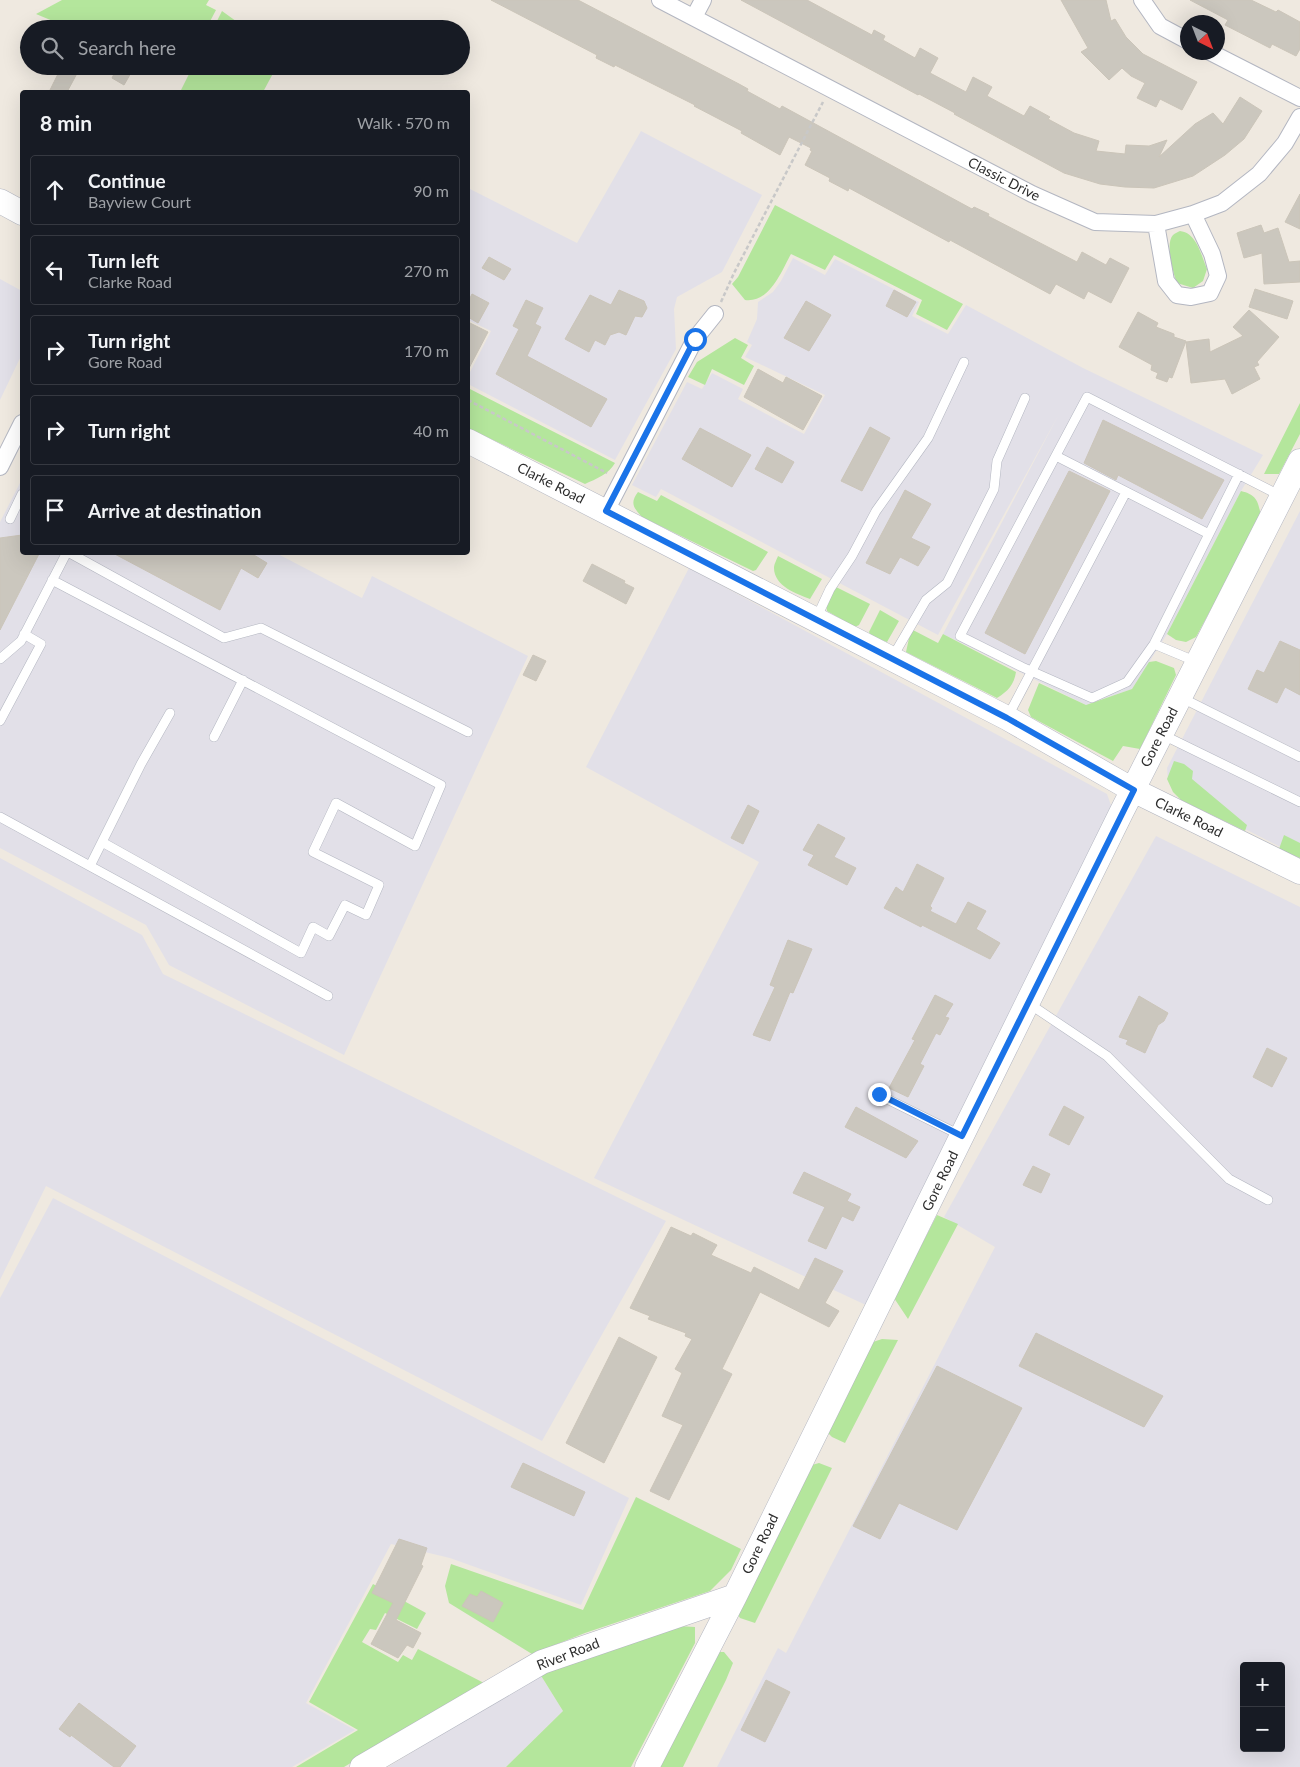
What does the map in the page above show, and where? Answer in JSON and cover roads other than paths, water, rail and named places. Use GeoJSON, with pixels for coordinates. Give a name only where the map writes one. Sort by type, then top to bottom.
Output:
{"type":"FeatureCollection","features":[{"type":"Feature","properties":{"kind":"main road"},"geometry":{"type":"LineString","coordinates":[[0,201],[20,212]]}},
{"type":"Feature","properties":{"kind":"main road","name":"Clarke Road"},"geometry":{"type":"LineString","coordinates":[[470,442],[1007,718],[1134,790],[1300,872]]}},
{"type":"Feature","properties":{"kind":"main road","name":"Gore Road"},"geometry":{"type":"LineString","coordinates":[[647,1767],[734,1596],[1179,697],[1300,461]]}},
{"type":"Feature","properties":{"kind":"main road","name":"River Road"},"geometry":{"type":"LineString","coordinates":[[362,1767],[542,1662],[734,1596]]}},
{"type":"Feature","properties":{"kind":"street","name":"Classic Drive"},"geometry":{"type":"LineString","coordinates":[[660,0],[1024,190],[1095,222],[1156,224],[1193,214],[1222,203],[1260,174],[1285,143],[1300,117]]}},
{"type":"Feature","properties":{"kind":"street"},"geometry":{"type":"LineString","coordinates":[[694,17],[703,0]]}},
{"type":"Feature","properties":{"kind":"street"},"geometry":{"type":"LineString","coordinates":[[1142,0],[1160,26],[1180,37]]}},
{"type":"Feature","properties":{"kind":"street"},"geometry":{"type":"LineString","coordinates":[[1225,60],[1300,98]]}},
{"type":"Feature","properties":{"kind":"street"},"geometry":{"type":"LineString","coordinates":[[1156,224],[1166,281],[1178,295],[1191,297],[1210,293],[1218,276],[1212,254],[1193,214]]}},
{"type":"Feature","properties":{"kind":"street"},"geometry":{"type":"LineString","coordinates":[[606,511],[695,339],[715,314]]}},
{"type":"Feature","properties":{"kind":"street"},"geometry":{"type":"LineString","coordinates":[[0,468],[20,433]]}},
{"type":"Feature","properties":{"kind":"lane"},"geometry":{"type":"LineString","coordinates":[[816,619],[830,589],[852,556],[876,511],[928,438],[964,362]]}},
{"type":"Feature","properties":{"kind":"lane"},"geometry":{"type":"LineString","coordinates":[[1239,474],[1154,644],[1127,682],[1092,698],[960,636],[1086,397],[1239,474],[1282,496]]}},
{"type":"Feature","properties":{"kind":"lane"},"geometry":{"type":"LineString","coordinates":[[892,658],[926,600],[946,583],[994,489],[997,461],[1025,398]]}},
{"type":"Feature","properties":{"kind":"lane"},"geometry":{"type":"LineString","coordinates":[[1056,456],[1209,534]]}},
{"type":"Feature","properties":{"kind":"lane"},"geometry":{"type":"LineString","coordinates":[[1007,718],[1126,492]]}},
{"type":"Feature","properties":{"kind":"lane"},"geometry":{"type":"LineString","coordinates":[[10,519],[20,498]]}},
{"type":"Feature","properties":{"kind":"lane"},"geometry":{"type":"LineString","coordinates":[[0,659],[21,641],[66,555]]}},
{"type":"Feature","properties":{"kind":"lane"},"geometry":{"type":"LineString","coordinates":[[73,555],[224,638],[260,628],[468,732]]}},
{"type":"Feature","properties":{"kind":"lane"},"geometry":{"type":"LineString","coordinates":[[52,580],[441,785],[415,846],[336,803],[313,852],[379,885],[366,916],[345,905],[329,936],[314,927],[301,953],[102,842]]}},
{"type":"Feature","properties":{"kind":"lane"},"geometry":{"type":"LineString","coordinates":[[0,721],[41,644],[24,634]]}},
{"type":"Feature","properties":{"kind":"lane"},"geometry":{"type":"LineString","coordinates":[[1154,644],[1197,663]]}},
{"type":"Feature","properties":{"kind":"lane"},"geometry":{"type":"LineString","coordinates":[[214,737],[243,680]]}},
{"type":"Feature","properties":{"kind":"lane"},"geometry":{"type":"LineString","coordinates":[[1179,697],[1300,757]]}},
{"type":"Feature","properties":{"kind":"lane"},"geometry":{"type":"LineString","coordinates":[[90,866],[141,764],[170,713]]}},
{"type":"Feature","properties":{"kind":"lane"},"geometry":{"type":"LineString","coordinates":[[1161,734],[1300,802]]}},
{"type":"Feature","properties":{"kind":"lane"},"geometry":{"type":"LineString","coordinates":[[0,818],[328,996]]}},
{"type":"Feature","properties":{"kind":"lane"},"geometry":{"type":"LineString","coordinates":[[1028,1003],[1107,1056],[1229,1179],[1268,1200]]}},
{"type":"Feature","properties":{"kind":"lane"},"geometry":{"type":"LineString","coordinates":[[879,1094],[962,1136]]}}]}
